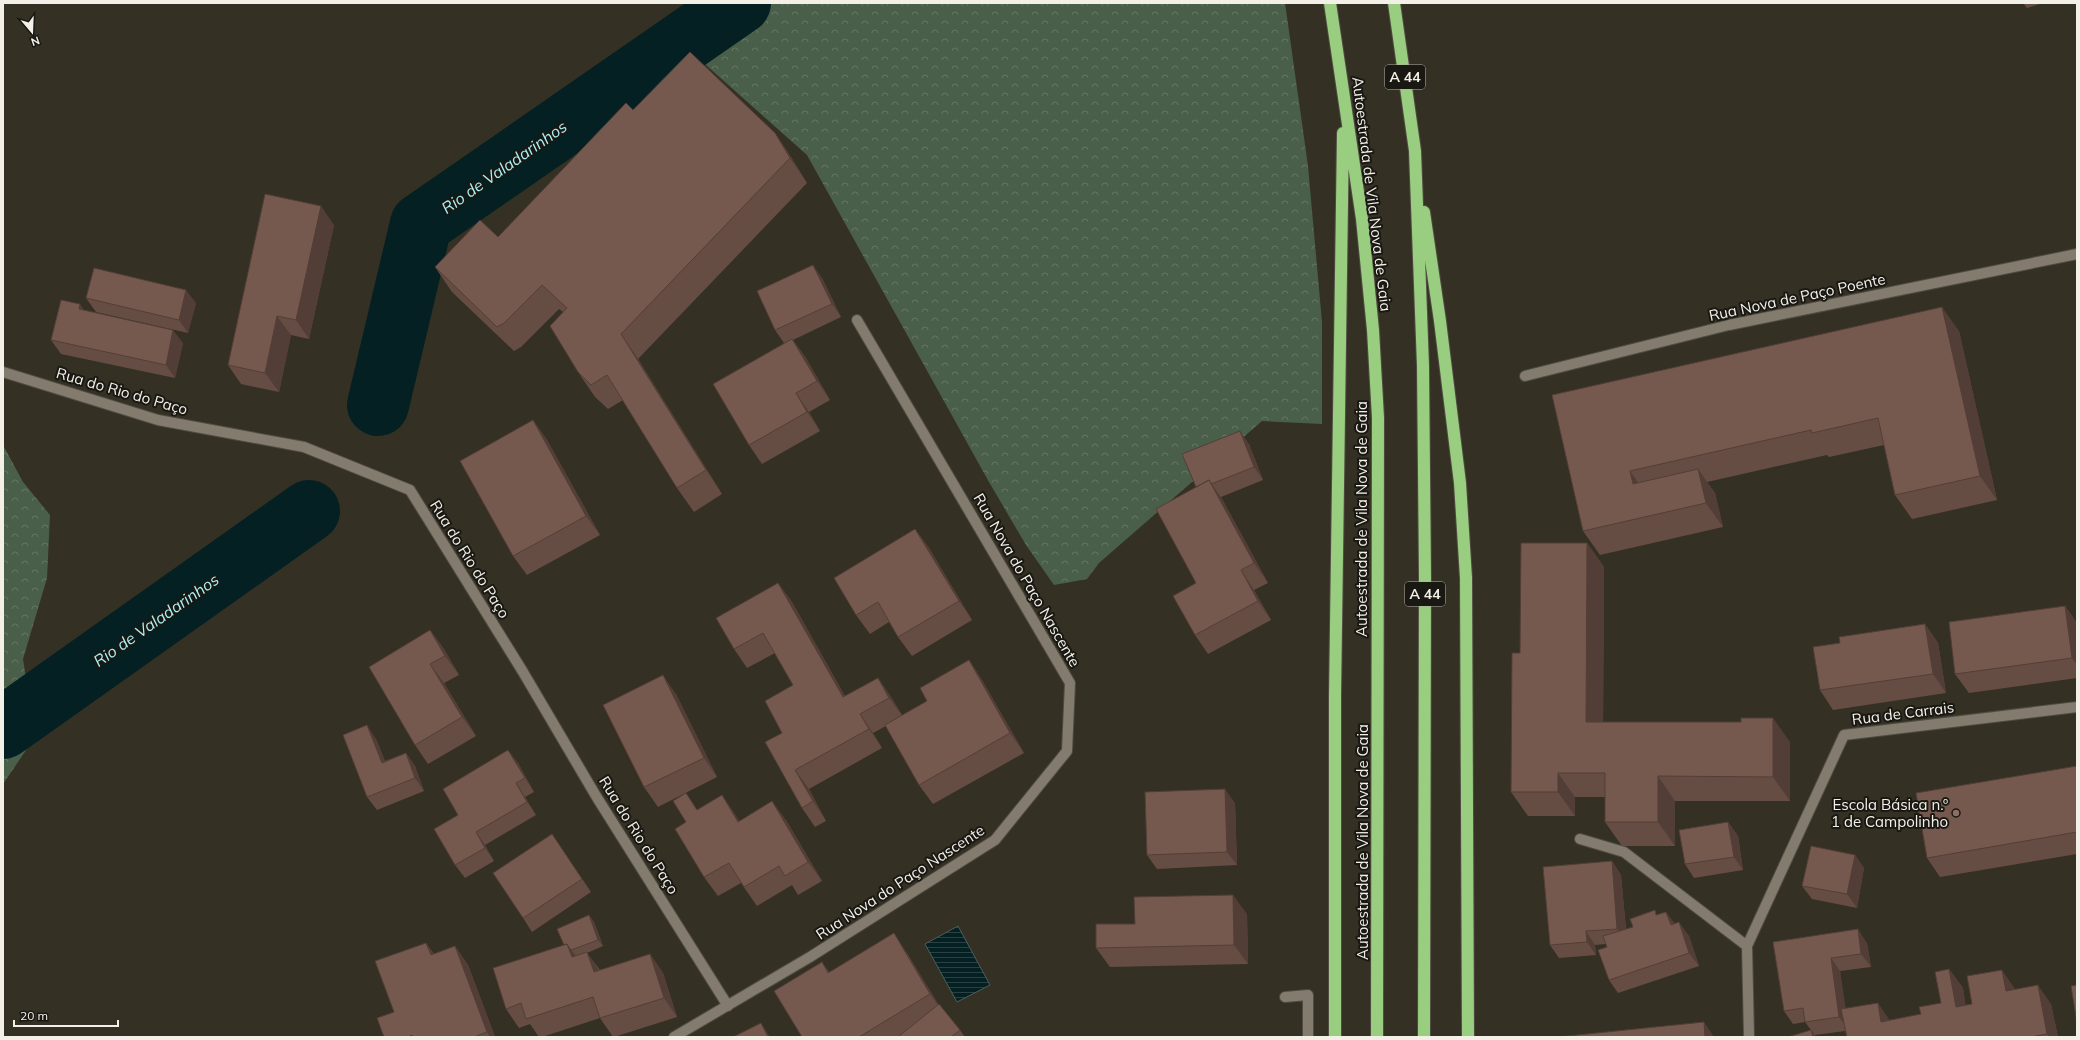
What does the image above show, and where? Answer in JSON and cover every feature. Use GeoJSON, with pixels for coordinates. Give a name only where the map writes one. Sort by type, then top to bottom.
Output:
{"type":"FeatureCollection","features":[{"type":"Feature","properties":{"kind":"highway","name":"Autoestrada de Vila Nova de Gaia"},"geometry":{"type":"LineString","coordinates":[[1330,3],[1362,219],[1373,330],[1378,418],[1377,1037]]}},
{"type":"Feature","properties":{"kind":"highway","name":"A 44"},"geometry":{"type":"LineString","coordinates":[[1394,3],[1401,43],[1415,151],[1423,366],[1425,577],[1424,1037]]}},
{"type":"Feature","properties":{"kind":"highway"},"geometry":{"type":"LineString","coordinates":[[1336,1037],[1335,696],[1344,96]]}},
{"type":"Feature","properties":{"kind":"highway"},"geometry":{"type":"LineString","coordinates":[[1415,151],[1440,321],[1460,483],[1466,578],[1468,1037]]}},
{"type":"Feature","properties":{"kind":"street","name":"Rua Nova de Paço Poente"},"geometry":{"type":"LineString","coordinates":[[1525,376],[1729,326],[2077,254]]}},
{"type":"Feature","properties":{"kind":"street","name":"Rua Nova do Paço Nascente"},"geometry":{"type":"LineString","coordinates":[[674,1037],[810,957],[995,840],[1067,751],[1070,684],[857,320]]}},
{"type":"Feature","properties":{"kind":"street","name":"Rua do Rio do Paço"},"geometry":{"type":"LineString","coordinates":[[3,372],[158,420],[304,447],[410,490],[523,672],[596,796],[728,1006]]}},
{"type":"Feature","properties":{"kind":"street","name":"Rua de Carrais"},"geometry":{"type":"LineString","coordinates":[[1749,1037],[1747,946],[1844,735],[2077,707]]}},
{"type":"Feature","properties":{"kind":"street"},"geometry":{"type":"LineString","coordinates":[[1580,840],[1624,852],[1747,946]]}},
{"type":"Feature","properties":{"kind":"street"},"geometry":{"type":"LineString","coordinates":[[1285,997],[1308,995],[1308,1037]]}},
{"type":"Feature","properties":{"kind":"green space"},"geometry":{"type":"Polygon","coordinates":[[[727,3],[1285,3],[1308,166],[1322,322],[1322,424],[1262,421],[1099,563],[1087,579],[1054,585],[1026,545],[989,482],[807,155],[697,57],[727,3]]]}},
{"type":"Feature","properties":{"kind":"green space"},"geometry":{"type":"Polygon","coordinates":[[[3,445],[23,482],[50,515],[47,578],[23,659],[35,737],[3,784],[3,445]]]}},
{"type":"Feature","properties":{"kind":"water"},"geometry":{"type":"Polygon","coordinates":[[[958,926],[990,985],[957,1002],[925,944],[958,926]]]}},
{"type":"Feature","properties":{"kind":"building"},"geometry":{"type":"Polygon","coordinates":[[[690,52],[775,133],[790,158],[621,334],[706,470],[677,488],[607,375],[591,385],[578,372],[550,326],[567,308],[542,285],[504,323],[497,327],[435,267],[480,220],[498,237],[626,103],[633,110],[690,52]]]}},
{"type":"Feature","properties":{"kind":"building"},"geometry":{"type":"Polygon","coordinates":[[[265,194],[321,206],[296,320],[277,316],[265,373],[228,365],[265,194]]]}},
{"type":"Feature","properties":{"kind":"building"},"geometry":{"type":"Polygon","coordinates":[[[813,265],[832,304],[775,330],[757,291],[813,265]]]}},
{"type":"Feature","properties":{"kind":"building"},"geometry":{"type":"Polygon","coordinates":[[[94,268],[186,290],[179,320],[86,298],[94,268]]]}},
{"type":"Feature","properties":{"kind":"building"},"geometry":{"type":"Polygon","coordinates":[[[61,300],[80,304],[79,309],[173,330],[166,365],[51,340],[61,300]]]}},
{"type":"Feature","properties":{"kind":"building"},"geometry":{"type":"Polygon","coordinates":[[[1942,307],[1980,476],[1895,495],[1878,418],[1812,433],[1811,430],[1630,471],[1633,484],[1698,469],[1706,503],[1583,531],[1552,395],[1942,307]]]}},
{"type":"Feature","properties":{"kind":"building"},"geometry":{"type":"Polygon","coordinates":[[[792,339],[817,381],[796,393],[807,412],[749,445],[713,384],[792,339]]]}},
{"type":"Feature","properties":{"kind":"building"},"geometry":{"type":"Polygon","coordinates":[[[533,420],[586,516],[513,556],[460,461],[533,420]]]}},
{"type":"Feature","properties":{"kind":"building"},"geometry":{"type":"Polygon","coordinates":[[[1240,431],[1254,467],[1211,484],[1209,480],[1196,487],[1182,454],[1240,431]]]}},
{"type":"Feature","properties":{"kind":"building"},"geometry":{"type":"Polygon","coordinates":[[[1209,480],[1254,563],[1241,570],[1258,601],[1195,635],[1173,596],[1196,583],[1156,509],[1209,480]]]}},
{"type":"Feature","properties":{"kind":"building"},"geometry":{"type":"Polygon","coordinates":[[[915,529],[959,601],[898,637],[878,602],[856,615],[834,578],[915,529]]]}},
{"type":"Feature","properties":{"kind":"building"},"geometry":{"type":"Polygon","coordinates":[[[1521,543],[1587,543],[1586,722],[1741,722],[1741,718],[1773,718],[1773,777],[1658,776],[1658,822],[1605,822],[1605,773],[1558,773],[1558,792],[1511,792],[1512,653],[1520,653],[1521,543]]]}},
{"type":"Feature","properties":{"kind":"building"},"geometry":{"type":"Polygon","coordinates":[[[778,583],[843,697],[878,678],[889,698],[860,714],[869,729],[795,770],[813,801],[802,808],[765,742],[782,733],[765,701],[793,685],[763,633],[734,649],[716,618],[778,583]]]}},
{"type":"Feature","properties":{"kind":"building"},"geometry":{"type":"Polygon","coordinates":[[[2065,606],[2072,658],[1955,674],[1949,622],[2065,606]]]}},
{"type":"Feature","properties":{"kind":"building"},"geometry":{"type":"Polygon","coordinates":[[[1925,624],[1933,674],[1820,690],[1813,647],[1840,643],[1839,637],[1925,624]]]}},
{"type":"Feature","properties":{"kind":"building"},"geometry":{"type":"Polygon","coordinates":[[[430,630],[445,656],[430,664],[462,717],[415,745],[369,667],[430,630]]]}},
{"type":"Feature","properties":{"kind":"building"},"geometry":{"type":"Polygon","coordinates":[[[969,660],[1010,733],[919,785],[885,725],[927,701],[920,688],[969,660]]]}},
{"type":"Feature","properties":{"kind":"building"},"geometry":{"type":"Polygon","coordinates":[[[663,675],[704,758],[644,787],[603,705],[663,675]]]}},
{"type":"Feature","properties":{"kind":"building"},"geometry":{"type":"Polygon","coordinates":[[[367,725],[382,763],[406,753],[415,778],[367,797],[343,735],[367,725]]]}},
{"type":"Feature","properties":{"kind":"building"},"geometry":{"type":"Polygon","coordinates":[[[508,750],[525,778],[516,783],[527,802],[476,832],[485,848],[455,865],[434,829],[458,815],[443,789],[508,750]]]}},
{"type":"Feature","properties":{"kind":"building"},"geometry":{"type":"Polygon","coordinates":[[[2077,766],[2077,832],[1927,858],[1916,793],[2077,766]]]}},
{"type":"Feature","properties":{"kind":"building"},"geometry":{"type":"Polygon","coordinates":[[[1225,789],[1227,852],[1147,855],[1145,792],[1225,789]]]}},
{"type":"Feature","properties":{"kind":"building"},"geometry":{"type":"Polygon","coordinates":[[[686,793],[697,810],[722,795],[738,822],[772,801],[808,862],[785,876],[779,866],[744,887],[729,863],[704,877],[675,829],[686,822],[673,801],[686,793]]]}},
{"type":"Feature","properties":{"kind":"building"},"geometry":{"type":"Polygon","coordinates":[[[1728,822],[1734,857],[1685,864],[1679,830],[1728,822]]]}},
{"type":"Feature","properties":{"kind":"building"},"geometry":{"type":"Polygon","coordinates":[[[552,834],[582,879],[523,918],[493,873],[552,834]]]}},
{"type":"Feature","properties":{"kind":"building"},"geometry":{"type":"Polygon","coordinates":[[[1811,846],[1855,855],[1847,894],[1802,886],[1811,846]]]}},
{"type":"Feature","properties":{"kind":"building"},"geometry":{"type":"Polygon","coordinates":[[[1612,861],[1617,929],[1586,931],[1587,942],[1550,945],[1543,867],[1612,861]]]}},
{"type":"Feature","properties":{"kind":"building"},"geometry":{"type":"Polygon","coordinates":[[[1233,895],[1234,945],[1096,948],[1096,924],[1135,924],[1134,897],[1233,895]]]}},
{"type":"Feature","properties":{"kind":"building"},"geometry":{"type":"Polygon","coordinates":[[[1655,910],[1656,915],[1666,912],[1671,925],[1679,922],[1689,953],[1609,980],[1598,950],[1607,947],[1603,936],[1633,927],[1630,919],[1655,910]]]}},
{"type":"Feature","properties":{"kind":"building"},"geometry":{"type":"Polygon","coordinates":[[[589,915],[598,940],[571,950],[567,944],[564,945],[557,929],[589,915]]]}},
{"type":"Feature","properties":{"kind":"building"},"geometry":{"type":"Polygon","coordinates":[[[1858,929],[1861,954],[1831,958],[1839,1017],[1805,1022],[1803,1008],[1784,1011],[1773,942],[1858,929]]]}},
{"type":"Feature","properties":{"kind":"building"},"geometry":{"type":"Polygon","coordinates":[[[894,933],[930,994],[859,1037],[802,1037],[774,991],[822,962],[828,973],[894,933]]]}},
{"type":"Feature","properties":{"kind":"building"},"geometry":{"type":"Polygon","coordinates":[[[426,943],[431,955],[455,946],[487,1032],[474,1037],[413,1037],[412,1035],[408,1037],[384,1037],[377,1018],[394,1012],[375,961],[426,943]]]}},
{"type":"Feature","properties":{"kind":"building"},"geometry":{"type":"Polygon","coordinates":[[[567,944],[572,957],[587,952],[594,972],[650,954],[664,998],[600,1018],[593,997],[526,1019],[521,1003],[506,1009],[493,968],[567,944]]]}},
{"type":"Feature","properties":{"kind":"building"},"geometry":{"type":"Polygon","coordinates":[[[1949,969],[1956,1007],[1972,1004],[1967,976],[2002,970],[2006,991],[2038,985],[2047,1034],[2030,1037],[1847,1037],[1841,1009],[1878,1003],[1881,1022],[1921,1014],[1919,1007],[1941,1003],[1935,972],[1949,969]]]}},
{"type":"Feature","properties":{"kind":"building"},"geometry":{"type":"Polygon","coordinates":[[[2077,985],[2077,1023],[2071,986],[2077,985]]]}},
{"type":"Feature","properties":{"kind":"building"},"geometry":{"type":"Polygon","coordinates":[[[939,1004],[960,1030],[951,1037],[898,1037],[939,1004]]]}},
{"type":"Feature","properties":{"kind":"building"},"geometry":{"type":"Polygon","coordinates":[[[1704,1022],[1705,1037],[1558,1037],[1704,1022]]]}},
{"type":"Feature","properties":{"kind":"building"},"geometry":{"type":"Polygon","coordinates":[[[761,1023],[768,1037],[733,1037],[761,1023]]]}},
{"type":"Feature","properties":{"kind":"building"},"geometry":{"type":"Polygon","coordinates":[[[1811,1030],[1813,1037],[1788,1037],[1811,1030]]]}},
{"type":"Feature","properties":{"kind":"waterway","name":"Rio de Valadarinhos"},"geometry":{"type":"LineString","coordinates":[[378,405],[421,224],[740,3]]}},
{"type":"Feature","properties":{"kind":"waterway","name":"Rio de Valadarinhos"},"geometry":{"type":"LineString","coordinates":[[3,728],[309,511]]}},
{"type":"Feature","properties":{"kind":"place","name":"Escola Básica n.º 1 de Campolinho"},"geometry":{"type":"Point","coordinates":[1956,813]}}]}
